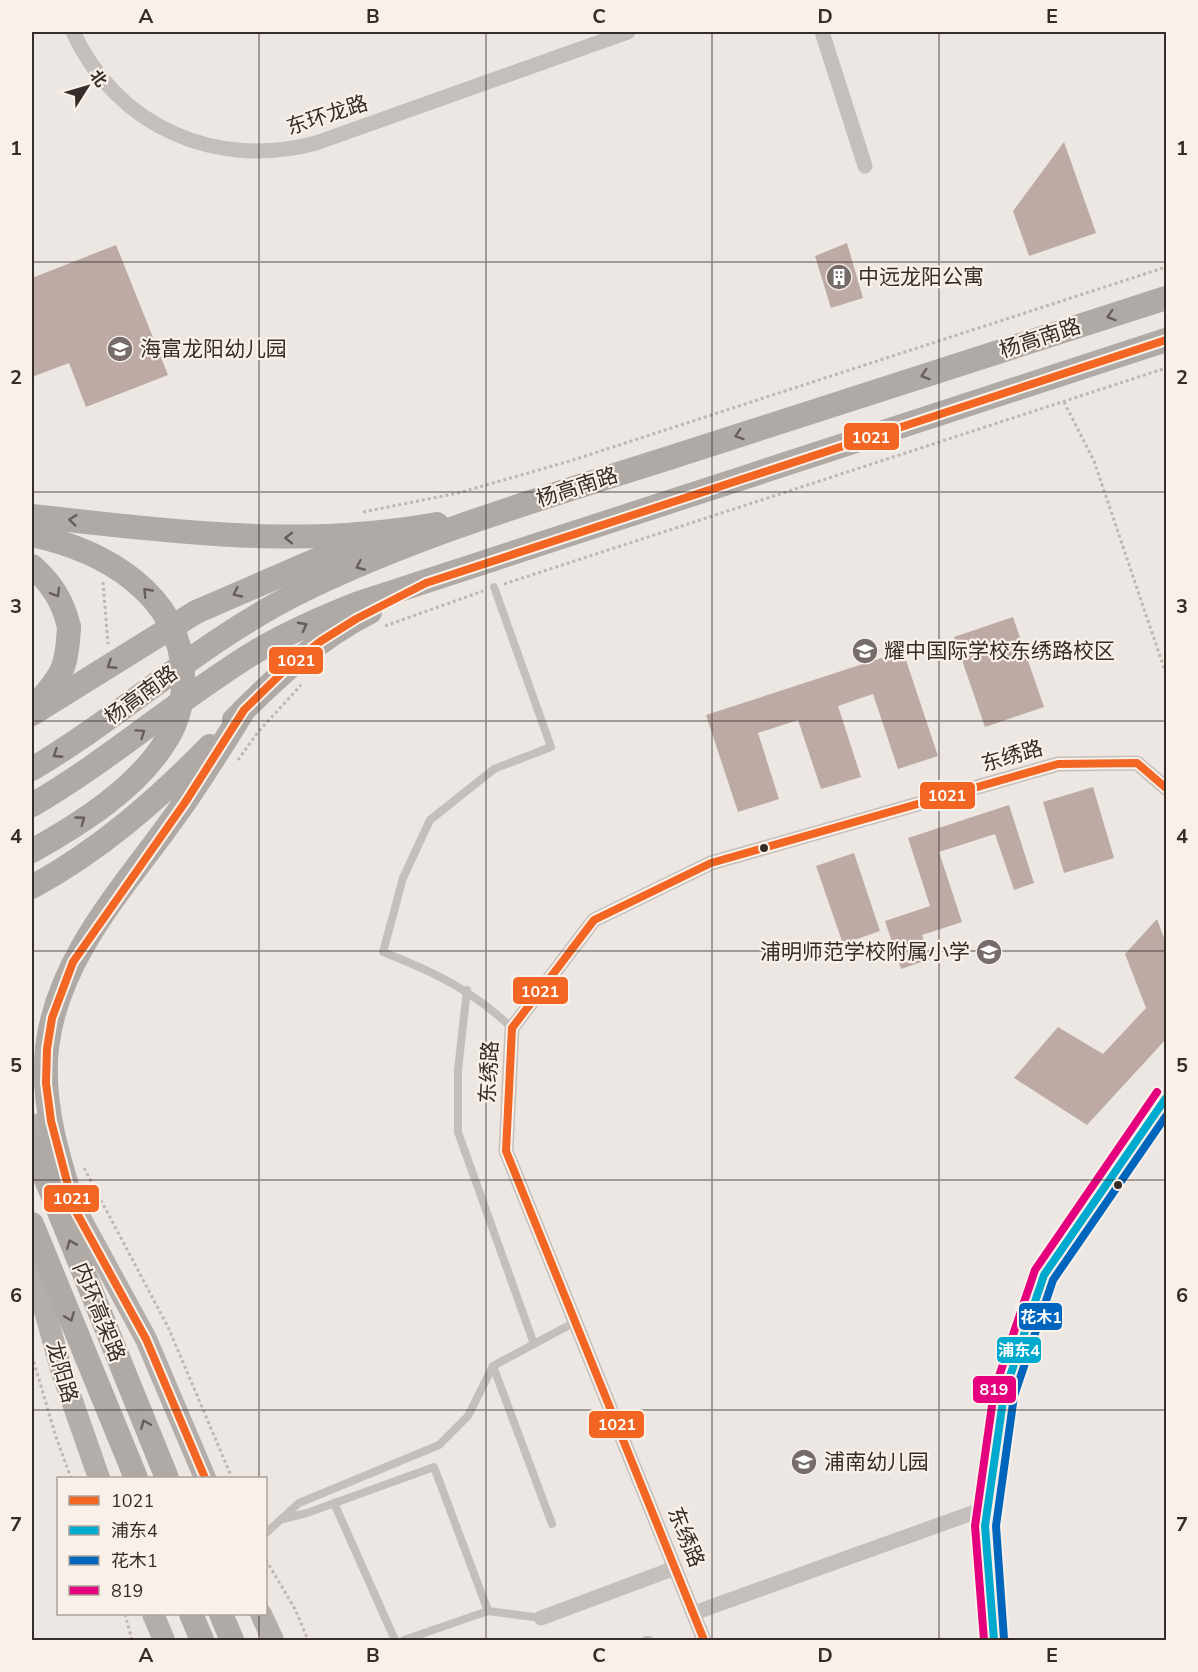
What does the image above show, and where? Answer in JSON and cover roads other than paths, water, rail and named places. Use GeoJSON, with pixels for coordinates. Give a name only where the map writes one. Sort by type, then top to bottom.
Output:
{"type":"FeatureCollection","features":[{"type":"Feature","properties":{"kind":"highway","name":"杨高南路"},"geometry":{"type":"LineString","coordinates":[[32,769],[82,737],[239,625],[296,594],[380,557],[493,514],[1167,298]]}},
{"type":"Feature","properties":{"kind":"highway","name":"杨高南路"},"geometry":{"type":"LineString","coordinates":[[32,805],[93,767],[255,653],[310,622],[359,603],[1167,340]]}},
{"type":"Feature","properties":{"kind":"highway"},"geometry":{"type":"LineString","coordinates":[[32,516],[211,535],[298,538],[428,526],[493,514]]}},
{"type":"Feature","properties":{"kind":"highway"},"geometry":{"type":"LineString","coordinates":[[32,714],[196,612],[316,560],[493,514]]}},
{"type":"Feature","properties":{"kind":"highway"},"geometry":{"type":"LineString","coordinates":[[32,536],[93,555],[134,578],[155,600],[173,628],[182,656],[183,684],[180,710],[167,739],[143,770],[79,822],[32,851]]}},
{"type":"Feature","properties":{"kind":"highway"},"geometry":{"type":"LineString","coordinates":[[32,566],[48,581],[59,597],[69,627],[67,657],[58,681],[32,707]]}},
{"type":"Feature","properties":{"kind":"highway"},"geometry":{"type":"LineString","coordinates":[[32,887],[105,842],[141,812],[290,665],[321,641],[426,583]]}},
{"type":"Feature","properties":{"kind":"highway"},"geometry":{"type":"LineString","coordinates":[[74,1208],[51,1121],[46,1083],[47,1049],[62,989],[73,962],[95,927],[186,801],[244,710]]}},
{"type":"Feature","properties":{"kind":"highway","name":"内环高架路"},"geometry":{"type":"LineString","coordinates":[[32,1145],[166,1477]]}},
{"type":"Feature","properties":{"kind":"highway","name":"内环高架路"},"geometry":{"type":"LineString","coordinates":[[32,1224],[135,1477]]}},
{"type":"Feature","properties":{"kind":"highway"},"geometry":{"type":"LineString","coordinates":[[191,1615],[202,1641]]}},
{"type":"Feature","properties":{"kind":"highway"},"geometry":{"type":"LineString","coordinates":[[221,1615],[232,1641]]}},
{"type":"Feature","properties":{"kind":"main road"},"geometry":{"type":"LineString","coordinates":[[32,1124],[74,1208],[146,1339],[204,1477]]}},
{"type":"Feature","properties":{"kind":"main road","name":"龙阳路"},"geometry":{"type":"LineString","coordinates":[[32,1264],[67,1389],[98,1477]]}},
{"type":"Feature","properties":{"kind":"main road"},"geometry":{"type":"LineString","coordinates":[[153,1615],[164,1641]]}},
{"type":"Feature","properties":{"kind":"main road"},"geometry":{"type":"LineString","coordinates":[[261,1615],[273,1641]]}},
{"type":"Feature","properties":{"kind":"street","name":"东环龙路"},"geometry":{"type":"LineString","coordinates":[[73,32],[98,72],[121,98],[149,121],[192,141],[214,148],[251,153],[286,151],[316,143],[628,32]]}},
{"type":"Feature","properties":{"kind":"street"},"geometry":{"type":"LineString","coordinates":[[822,32],[865,166]]}},
{"type":"Feature","properties":{"kind":"street","name":"东绣路"},"geometry":{"type":"LineString","coordinates":[[704,1641],[506,1151],[512,1028],[594,920],[711,863],[1058,764],[1137,763],[1167,788]]}},
{"type":"Feature","properties":{"kind":"street"},"geometry":{"type":"LineString","coordinates":[[994,1641],[986,1508],[1004,1394],[1044,1275],[1126,1152],[1167,1098]]}},
{"type":"Feature","properties":{"kind":"street"},"geometry":{"type":"LineString","coordinates":[[694,1613],[986,1508]]}},
{"type":"Feature","properties":{"kind":"street"},"geometry":{"type":"LineString","coordinates":[[541,1618],[675,1568]]}},
{"type":"Feature","properties":{"kind":"lane"},"geometry":{"type":"LineString","coordinates":[[494,587],[551,747],[494,769],[430,820],[403,878],[383,952],[431,971],[466,990],[488,1005],[512,1028]]}},
{"type":"Feature","properties":{"kind":"lane"},"geometry":{"type":"LineString","coordinates":[[466,990],[458,1070],[459,1132],[534,1344]]}},
{"type":"Feature","properties":{"kind":"lane"},"geometry":{"type":"LineString","coordinates":[[267,1532],[299,1503],[439,1445],[468,1416],[493,1366],[576,1322]]}},
{"type":"Feature","properties":{"kind":"lane"},"geometry":{"type":"LineString","coordinates":[[493,1366],[552,1524]]}},
{"type":"Feature","properties":{"kind":"lane"},"geometry":{"type":"LineString","coordinates":[[283,1519],[434,1467],[488,1611]]}},
{"type":"Feature","properties":{"kind":"lane"},"geometry":{"type":"LineString","coordinates":[[334,1503],[395,1641]]}},
{"type":"Feature","properties":{"kind":"lane"},"geometry":{"type":"LineString","coordinates":[[404,1641],[488,1611],[541,1618]]}},
{"type":"Feature","properties":{"kind":"place","name":"中远龙阳公寓"},"geometry":{"type":"Point","coordinates":[839,277]}},
{"type":"Feature","properties":{"kind":"place","name":"海富龙阳幼儿园"},"geometry":{"type":"Point","coordinates":[120,349]}},
{"type":"Feature","properties":{"kind":"place","name":"耀中国际学校东绣路校区"},"geometry":{"type":"Point","coordinates":[865,651]}},
{"type":"Feature","properties":{"kind":"place","name":"浦明师范学校附属小学"},"geometry":{"type":"Point","coordinates":[989,952]}},
{"type":"Feature","properties":{"kind":"place","name":"浦南幼儿园"},"geometry":{"type":"Point","coordinates":[804,1462]}}]}
